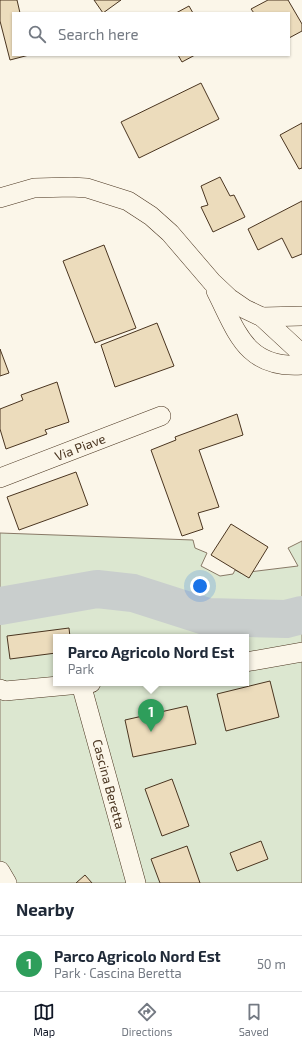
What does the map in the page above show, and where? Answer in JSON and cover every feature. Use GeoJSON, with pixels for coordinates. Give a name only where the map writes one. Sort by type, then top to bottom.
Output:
{"type":"FeatureCollection","features":[{"type":"Feature","properties":{"kind":"street"},"geometry":{"type":"LineString","coordinates":[[0,198],[34,188],[71,187],[87,188],[128,201],[151,216],[170,233],[212,282],[245,309],[262,317],[302,354]]}},
{"type":"Feature","properties":{"kind":"street"},"geometry":{"type":"LineString","coordinates":[[212,282],[245,346],[255,355],[283,364],[302,365]]}},
{"type":"Feature","properties":{"kind":"street"},"geometry":{"type":"LineString","coordinates":[[262,317],[302,316]]}},
{"type":"Feature","properties":{"kind":"street","name":"Via Piave"},"geometry":{"type":"LineString","coordinates":[[0,478],[161,416]]}},
{"type":"Feature","properties":{"kind":"street"},"geometry":{"type":"LineString","coordinates":[[249,661],[302,652]]}},
{"type":"Feature","properties":{"kind":"street"},"geometry":{"type":"LineString","coordinates":[[0,690],[4,691],[63,686]]}},
{"type":"Feature","properties":{"kind":"street","name":"Cascina Beretta"},"geometry":{"type":"LineString","coordinates":[[87,686],[136,883]]}},
{"type":"Feature","properties":{"kind":"street"},"geometry":{"type":"LineString","coordinates":[[0,871],[7,883]]}},
{"type":"Feature","properties":{"kind":"green space"},"geometry":{"type":"Polygon","coordinates":[[[0,533],[193,540],[195,548],[207,553],[201,566],[220,576],[233,574],[235,570],[241,573],[298,566],[288,548],[302,541],[302,883],[0,883],[0,533]]]}},
{"type":"Feature","properties":{"kind":"building"},"geometry":{"type":"Polygon","coordinates":[[[0,0],[17,0],[20,12],[12,12],[12,56],[25,56],[10,60],[0,21],[0,0]]]}},
{"type":"Feature","properties":{"kind":"building"},"geometry":{"type":"Polygon","coordinates":[[[94,0],[121,0],[104,12],[102,12],[94,0]]]}},
{"type":"Feature","properties":{"kind":"building"},"geometry":{"type":"Polygon","coordinates":[[[268,0],[288,0],[302,24],[302,31],[290,37],[290,12],[253,12],[251,9],[268,0]]]}},
{"type":"Feature","properties":{"kind":"building"},"geometry":{"type":"Polygon","coordinates":[[[189,6],[192,12],[178,12],[189,6]]]}},
{"type":"Feature","properties":{"kind":"building"},"geometry":{"type":"Polygon","coordinates":[[[179,56],[193,56],[182,62],[179,56]]]}},
{"type":"Feature","properties":{"kind":"building"},"geometry":{"type":"Polygon","coordinates":[[[201,83],[219,119],[139,158],[121,122],[201,83]]]}},
{"type":"Feature","properties":{"kind":"building"},"geometry":{"type":"Polygon","coordinates":[[[302,123],[302,168],[299,169],[280,135],[302,123]]]}},
{"type":"Feature","properties":{"kind":"building"},"geometry":{"type":"Polygon","coordinates":[[[220,177],[230,196],[234,195],[245,217],[213,232],[201,207],[208,205],[201,186],[220,177]]]}},
{"type":"Feature","properties":{"kind":"building"},"geometry":{"type":"Polygon","coordinates":[[[302,201],[302,254],[292,258],[282,238],[258,250],[248,229],[302,201]]]}},
{"type":"Feature","properties":{"kind":"building"},"geometry":{"type":"Polygon","coordinates":[[[104,245],[136,328],[95,343],[63,261],[104,245]]]}},
{"type":"Feature","properties":{"kind":"building"},"geometry":{"type":"Polygon","coordinates":[[[157,323],[174,366],[115,387],[101,345],[157,323]]]}},
{"type":"Feature","properties":{"kind":"building"},"geometry":{"type":"Polygon","coordinates":[[[0,349],[9,373],[0,376],[0,349]]]}},
{"type":"Feature","properties":{"kind":"building"},"geometry":{"type":"Polygon","coordinates":[[[57,382],[69,422],[45,430],[47,434],[6,449],[0,429],[0,409],[23,400],[21,395],[57,382]]]}},
{"type":"Feature","properties":{"kind":"building"},"geometry":{"type":"Polygon","coordinates":[[[237,414],[243,435],[199,450],[219,507],[198,513],[203,529],[182,536],[151,450],[176,440],[175,437],[237,414]]]}},
{"type":"Feature","properties":{"kind":"building"},"geometry":{"type":"Polygon","coordinates":[[[76,472],[88,505],[19,530],[7,497],[76,472]]]}},
{"type":"Feature","properties":{"kind":"building"},"geometry":{"type":"Polygon","coordinates":[[[231,524],[268,547],[249,578],[211,555],[231,524]]]}},
{"type":"Feature","properties":{"kind":"building"},"geometry":{"type":"Polygon","coordinates":[[[69,628],[70,634],[53,634],[53,653],[10,659],[7,636],[69,628]]]}},
{"type":"Feature","properties":{"kind":"building"},"geometry":{"type":"Polygon","coordinates":[[[270,681],[279,717],[226,731],[217,694],[270,681]]]}},
{"type":"Feature","properties":{"kind":"building"},"geometry":{"type":"Polygon","coordinates":[[[187,706],[196,744],[133,757],[125,720],[187,706]]]}},
{"type":"Feature","properties":{"kind":"building"},"geometry":{"type":"Polygon","coordinates":[[[172,779],[189,826],[162,836],[145,789],[172,779]]]}},
{"type":"Feature","properties":{"kind":"building"},"geometry":{"type":"Polygon","coordinates":[[[261,841],[268,859],[237,871],[230,853],[261,841]]]}},
{"type":"Feature","properties":{"kind":"building"},"geometry":{"type":"Polygon","coordinates":[[[187,846],[200,883],[160,883],[151,859],[187,846]]]}},
{"type":"Feature","properties":{"kind":"building"},"geometry":{"type":"Polygon","coordinates":[[[85,875],[92,883],[76,883],[85,875]]]}},
{"type":"Feature","properties":{"kind":"waterway"},"geometry":{"type":"LineString","coordinates":[[0,606],[97,589],[133,593],[208,617],[286,619],[302,615]]}},
{"type":"Feature","properties":{"kind":"place","name":"Parco Agricolo Nord Est"},"geometry":{"type":"Point","coordinates":[151,732]}}]}
